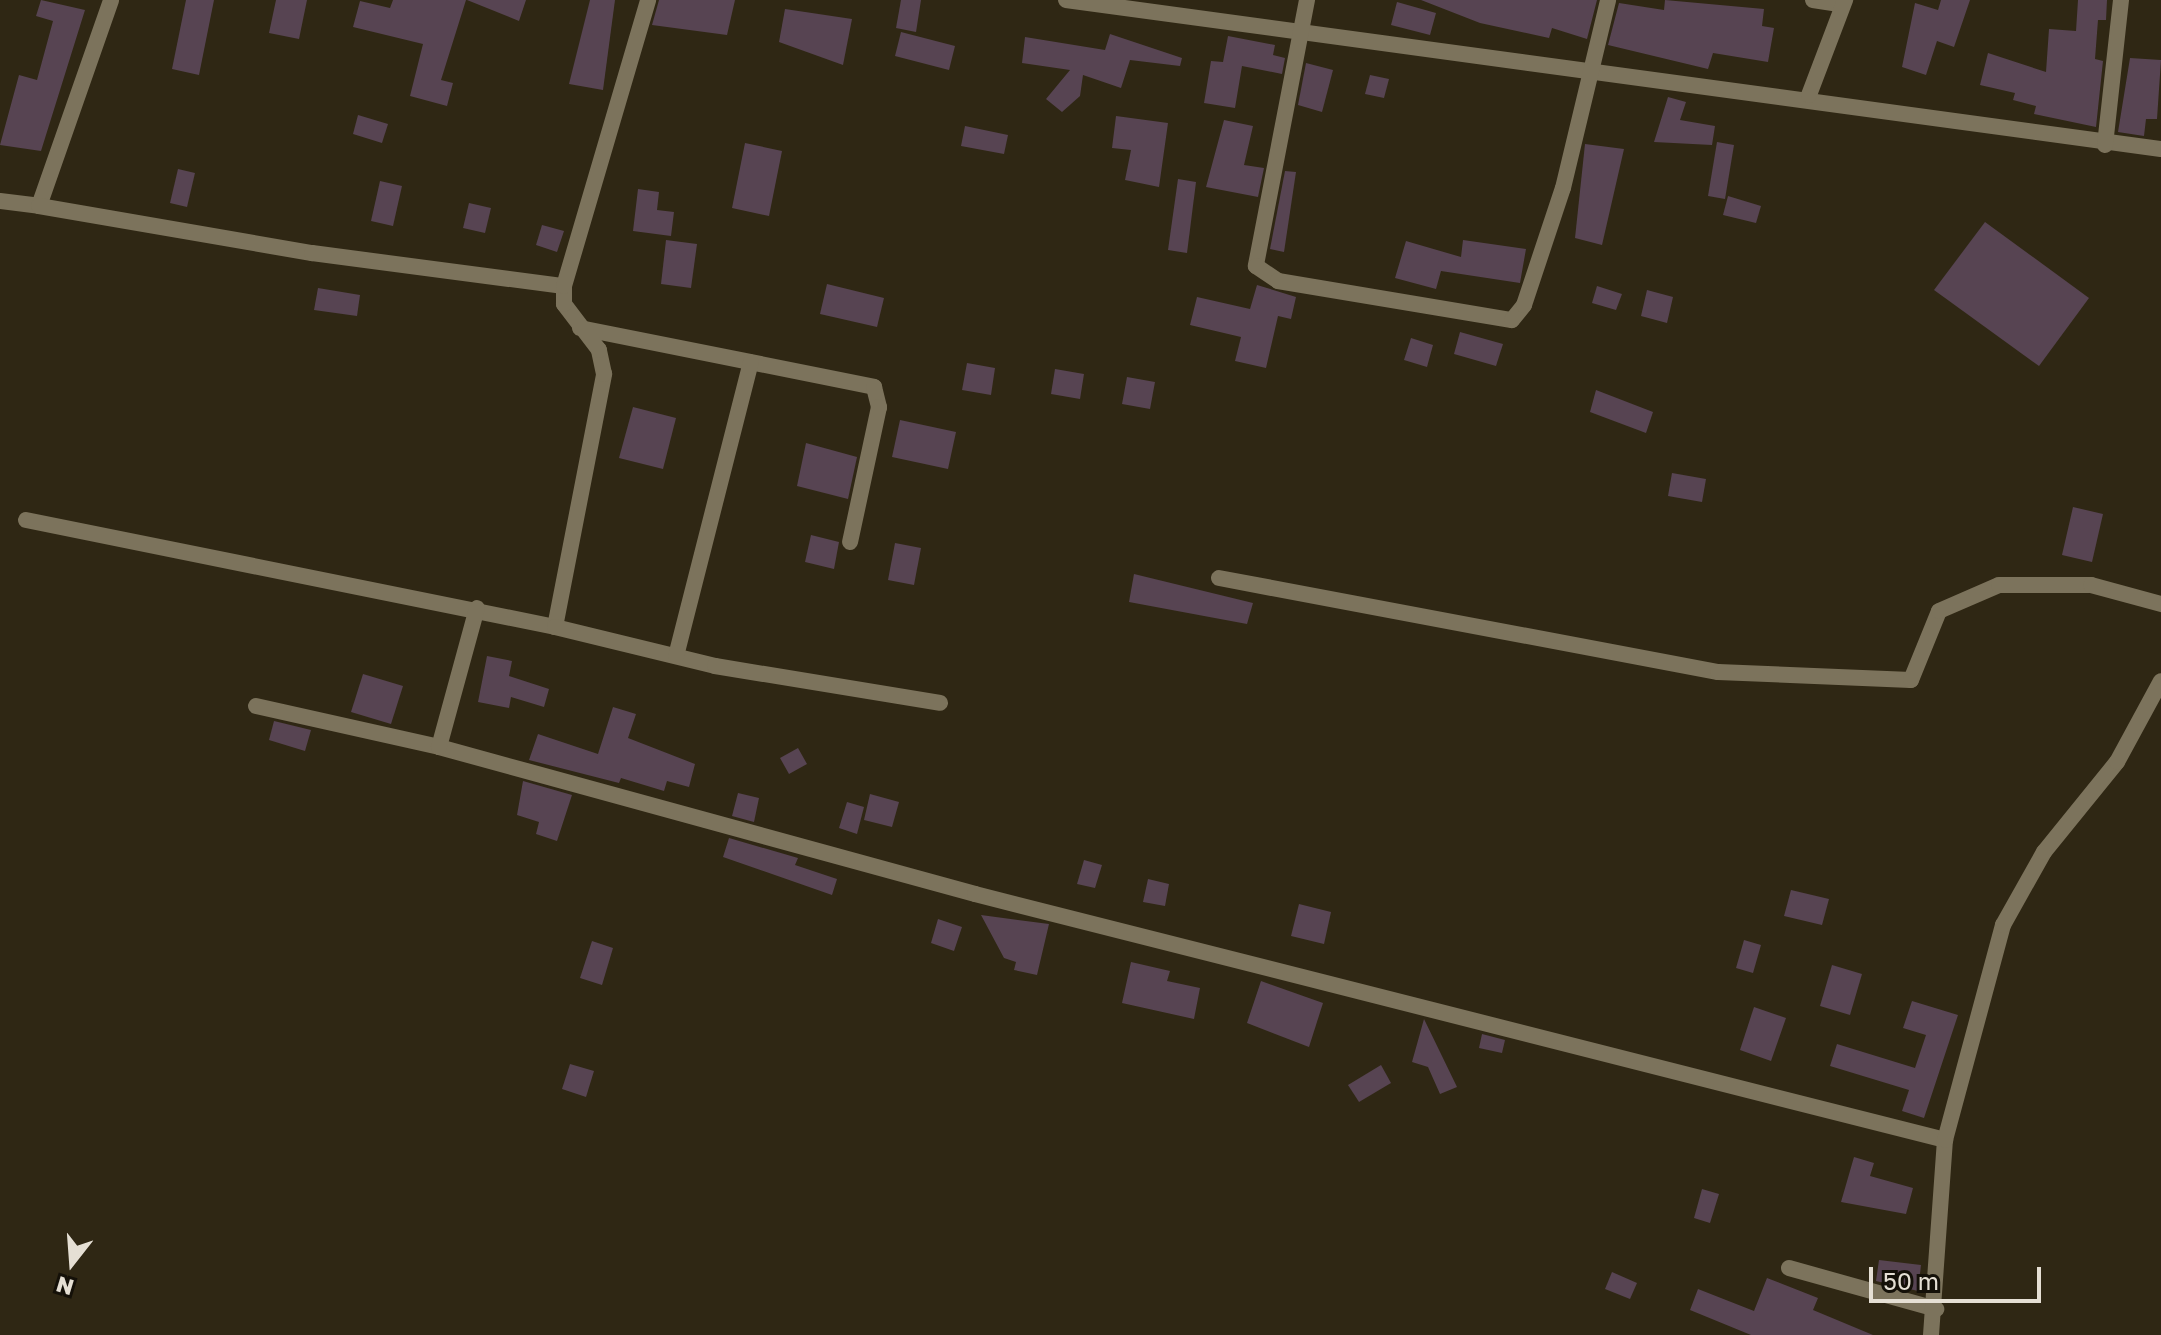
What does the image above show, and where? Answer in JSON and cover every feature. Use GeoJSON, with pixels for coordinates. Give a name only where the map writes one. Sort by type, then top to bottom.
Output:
{"type":"FeatureCollection","features":[{"type":"Feature","properties":{"kind":"street"},"geometry":{"type":"LineString","coordinates":[[39,206],[111,0]]}},
{"type":"Feature","properties":{"kind":"street"},"geometry":{"type":"LineString","coordinates":[[555,627],[604,374],[599,350],[564,304],[564,286],[648,0]]}},
{"type":"Feature","properties":{"kind":"street"},"geometry":{"type":"LineString","coordinates":[[1066,0],[1297,27],[1809,95],[2105,145],[2161,149]]}},
{"type":"Feature","properties":{"kind":"street"},"geometry":{"type":"LineString","coordinates":[[1307,0],[1297,27],[1256,266],[1278,281],[1512,320],[1524,305],[1563,188],[1588,67],[1608,0]]}},
{"type":"Feature","properties":{"kind":"street"},"geometry":{"type":"LineString","coordinates":[[1809,95],[1844,3],[1813,0]]}},
{"type":"Feature","properties":{"kind":"street"},"geometry":{"type":"LineString","coordinates":[[2105,145],[2121,0]]}},
{"type":"Feature","properties":{"kind":"street"},"geometry":{"type":"LineString","coordinates":[[0,201],[312,253],[564,286]]}},
{"type":"Feature","properties":{"kind":"street"},"geometry":{"type":"LineString","coordinates":[[580,328],[751,362],[880,392],[850,542]]}},
{"type":"Feature","properties":{"kind":"street"},"geometry":{"type":"LineString","coordinates":[[676,656],[751,362]]}},
{"type":"Feature","properties":{"kind":"street"},"geometry":{"type":"LineString","coordinates":[[26,520],[477,608],[676,656],[940,703]]}},
{"type":"Feature","properties":{"kind":"street"},"geometry":{"type":"LineString","coordinates":[[1219,578],[1718,672],[1911,680],[1939,611],[1999,585],[2091,585],[2161,604]]}},
{"type":"Feature","properties":{"kind":"street"},"geometry":{"type":"LineString","coordinates":[[439,747],[477,608]]}},
{"type":"Feature","properties":{"kind":"street"},"geometry":{"type":"LineString","coordinates":[[1931,1335],[1936,1309],[1945,1140],[2003,925],[2044,852],[2117,762],[2161,681]]}},
{"type":"Feature","properties":{"kind":"street"},"geometry":{"type":"LineString","coordinates":[[256,706],[439,747],[975,894],[1945,1140]]}},
{"type":"Feature","properties":{"kind":"street"},"geometry":{"type":"LineString","coordinates":[[1789,1268],[1936,1309]]}},
{"type":"Feature","properties":{"kind":"building"},"geometry":{"type":"Polygon","coordinates":[[[41,0],[85,10],[41,151],[0,145],[19,75],[37,80],[53,21],[36,16],[41,0]]]}},
{"type":"Feature","properties":{"kind":"building"},"geometry":{"type":"Polygon","coordinates":[[[186,0],[214,0],[199,75],[172,69],[186,0]]]}},
{"type":"Feature","properties":{"kind":"building"},"geometry":{"type":"Polygon","coordinates":[[[276,0],[307,0],[299,39],[269,33],[276,0]]]}},
{"type":"Feature","properties":{"kind":"building"},"geometry":{"type":"Polygon","coordinates":[[[393,0],[466,0],[441,80],[453,83],[447,106],[410,96],[423,44],[353,27],[360,1],[390,8],[393,0]]]}},
{"type":"Feature","properties":{"kind":"building"},"geometry":{"type":"Polygon","coordinates":[[[467,0],[526,0],[519,21],[467,0]]]}},
{"type":"Feature","properties":{"kind":"building"},"geometry":{"type":"Polygon","coordinates":[[[590,0],[615,0],[603,90],[569,84],[590,0]]]}},
{"type":"Feature","properties":{"kind":"building"},"geometry":{"type":"Polygon","coordinates":[[[659,0],[735,0],[727,35],[652,25],[659,0]]]}},
{"type":"Feature","properties":{"kind":"building"},"geometry":{"type":"Polygon","coordinates":[[[901,0],[921,0],[916,32],[896,28],[901,0]]]}},
{"type":"Feature","properties":{"kind":"building"},"geometry":{"type":"Polygon","coordinates":[[[1421,0],[1597,0],[1587,39],[1552,28],[1549,38],[1480,23],[1421,0]]]}},
{"type":"Feature","properties":{"kind":"building"},"geometry":{"type":"Polygon","coordinates":[[[1665,0],[1764,9],[1762,26],[1774,28],[1768,62],[1713,53],[1708,69],[1608,45],[1619,3],[1664,10],[1665,0]]]}},
{"type":"Feature","properties":{"kind":"building"},"geometry":{"type":"Polygon","coordinates":[[[1941,0],[1970,0],[1954,47],[1937,41],[1926,75],[1902,67],[1915,3],[1938,10],[1941,0]]]}},
{"type":"Feature","properties":{"kind":"building"},"geometry":{"type":"Polygon","coordinates":[[[2078,0],[2107,0],[2106,20],[2098,20],[2095,59],[2103,61],[2096,127],[2034,114],[2036,106],[2013,100],[2015,93],[1980,85],[1988,53],[2046,72],[2049,29],[2076,31],[2078,0]]]}},
{"type":"Feature","properties":{"kind":"building"},"geometry":{"type":"Polygon","coordinates":[[[1397,2],[1436,13],[1430,35],[1391,25],[1397,2]]]}},
{"type":"Feature","properties":{"kind":"building"},"geometry":{"type":"Polygon","coordinates":[[[785,9],[852,19],[843,65],[779,42],[785,9]]]}},
{"type":"Feature","properties":{"kind":"building"},"geometry":{"type":"Polygon","coordinates":[[[901,32],[955,46],[949,70],[895,56],[901,32]]]}},
{"type":"Feature","properties":{"kind":"building"},"geometry":{"type":"Polygon","coordinates":[[[1110,34],[1182,58],[1180,66],[1130,60],[1121,88],[1083,75],[1080,96],[1062,112],[1046,99],[1070,70],[1022,63],[1025,37],[1105,50],[1110,34]]]}},
{"type":"Feature","properties":{"kind":"building"},"geometry":{"type":"Polygon","coordinates":[[[1228,36],[1275,45],[1273,55],[1285,58],[1282,74],[1242,66],[1235,108],[1204,103],[1211,61],[1223,62],[1228,36]]]}},
{"type":"Feature","properties":{"kind":"building"},"geometry":{"type":"Polygon","coordinates":[[[2130,58],[2161,60],[2157,119],[2146,119],[2144,136],[2118,132],[2130,58]]]}},
{"type":"Feature","properties":{"kind":"building"},"geometry":{"type":"Polygon","coordinates":[[[1306,63],[1333,70],[1322,112],[1298,105],[1306,63]]]}},
{"type":"Feature","properties":{"kind":"building"},"geometry":{"type":"Polygon","coordinates":[[[1370,75],[1389,79],[1384,98],[1365,94],[1370,75]]]}},
{"type":"Feature","properties":{"kind":"building"},"geometry":{"type":"Polygon","coordinates":[[[1668,97],[1686,102],[1680,120],[1715,126],[1712,145],[1654,142],[1668,97]]]}},
{"type":"Feature","properties":{"kind":"building"},"geometry":{"type":"Polygon","coordinates":[[[358,115],[388,124],[382,143],[353,134],[358,115]]]}},
{"type":"Feature","properties":{"kind":"building"},"geometry":{"type":"Polygon","coordinates":[[[1116,116],[1168,123],[1159,187],[1125,180],[1131,150],[1112,148],[1116,116]]]}},
{"type":"Feature","properties":{"kind":"building"},"geometry":{"type":"Polygon","coordinates":[[[1224,120],[1253,126],[1244,165],[1264,168],[1258,197],[1206,187],[1224,120]]]}},
{"type":"Feature","properties":{"kind":"building"},"geometry":{"type":"Polygon","coordinates":[[[965,126],[1008,135],[1004,154],[961,146],[965,126]]]}},
{"type":"Feature","properties":{"kind":"building"},"geometry":{"type":"Polygon","coordinates":[[[1717,142],[1734,145],[1725,199],[1708,196],[1717,142]]]}},
{"type":"Feature","properties":{"kind":"building"},"geometry":{"type":"Polygon","coordinates":[[[745,143],[782,151],[769,216],[732,208],[745,143]]]}},
{"type":"Feature","properties":{"kind":"building"},"geometry":{"type":"Polygon","coordinates":[[[1585,144],[1624,149],[1602,245],[1575,238],[1585,144]]]}},
{"type":"Feature","properties":{"kind":"building"},"geometry":{"type":"Polygon","coordinates":[[[178,169],[195,173],[187,207],[170,203],[178,169]]]}},
{"type":"Feature","properties":{"kind":"building"},"geometry":{"type":"Polygon","coordinates":[[[1285,171],[1296,172],[1284,252],[1270,249],[1285,171]]]}},
{"type":"Feature","properties":{"kind":"building"},"geometry":{"type":"Polygon","coordinates":[[[1178,179],[1196,182],[1187,253],[1168,250],[1178,179]]]}},
{"type":"Feature","properties":{"kind":"building"},"geometry":{"type":"Polygon","coordinates":[[[380,181],[402,186],[393,226],[371,221],[380,181]]]}},
{"type":"Feature","properties":{"kind":"building"},"geometry":{"type":"Polygon","coordinates":[[[638,189],[659,192],[657,210],[674,212],[671,236],[633,231],[638,189]]]}},
{"type":"Feature","properties":{"kind":"building"},"geometry":{"type":"Polygon","coordinates":[[[1728,196],[1761,206],[1756,223],[1723,215],[1728,196]]]}},
{"type":"Feature","properties":{"kind":"building"},"geometry":{"type":"Polygon","coordinates":[[[469,203],[491,208],[485,233],[463,228],[469,203]]]}},
{"type":"Feature","properties":{"kind":"building"},"geometry":{"type":"Polygon","coordinates":[[[1985,222],[2089,298],[2039,366],[1934,290],[1985,222]]]}},
{"type":"Feature","properties":{"kind":"building"},"geometry":{"type":"Polygon","coordinates":[[[542,225],[564,231],[557,252],[536,245],[542,225]]]}},
{"type":"Feature","properties":{"kind":"building"},"geometry":{"type":"Polygon","coordinates":[[[666,240],[697,244],[691,288],[661,284],[666,240]]]}},
{"type":"Feature","properties":{"kind":"building"},"geometry":{"type":"Polygon","coordinates":[[[1463,240],[1526,249],[1520,283],[1441,271],[1436,289],[1395,278],[1406,241],[1461,257],[1463,240]]]}},
{"type":"Feature","properties":{"kind":"building"},"geometry":{"type":"Polygon","coordinates":[[[827,284],[884,298],[877,327],[820,314],[827,284]]]}},
{"type":"Feature","properties":{"kind":"building"},"geometry":{"type":"Polygon","coordinates":[[[1257,285],[1296,297],[1291,319],[1278,316],[1266,368],[1235,361],[1241,337],[1190,325],[1197,297],[1250,309],[1257,285]]]}},
{"type":"Feature","properties":{"kind":"building"},"geometry":{"type":"Polygon","coordinates":[[[1597,286],[1622,294],[1616,310],[1592,303],[1597,286]]]}},
{"type":"Feature","properties":{"kind":"building"},"geometry":{"type":"Polygon","coordinates":[[[318,288],[360,295],[357,316],[314,310],[318,288]]]}},
{"type":"Feature","properties":{"kind":"building"},"geometry":{"type":"Polygon","coordinates":[[[1647,290],[1673,297],[1667,323],[1641,316],[1647,290]]]}},
{"type":"Feature","properties":{"kind":"building"},"geometry":{"type":"Polygon","coordinates":[[[1460,332],[1503,344],[1496,366],[1454,354],[1460,332]]]}},
{"type":"Feature","properties":{"kind":"building"},"geometry":{"type":"Polygon","coordinates":[[[1411,338],[1433,345],[1427,367],[1404,360],[1411,338]]]}},
{"type":"Feature","properties":{"kind":"building"},"geometry":{"type":"Polygon","coordinates":[[[967,363],[995,368],[991,395],[962,390],[967,363]]]}},
{"type":"Feature","properties":{"kind":"building"},"geometry":{"type":"Polygon","coordinates":[[[1055,369],[1084,374],[1080,399],[1051,394],[1055,369]]]}},
{"type":"Feature","properties":{"kind":"building"},"geometry":{"type":"Polygon","coordinates":[[[1127,377],[1155,382],[1150,409],[1122,404],[1127,377]]]}},
{"type":"Feature","properties":{"kind":"building"},"geometry":{"type":"Polygon","coordinates":[[[1596,390],[1653,412],[1646,433],[1590,412],[1596,390]]]}},
{"type":"Feature","properties":{"kind":"building"},"geometry":{"type":"Polygon","coordinates":[[[633,407],[676,418],[663,469],[619,458],[633,407]]]}},
{"type":"Feature","properties":{"kind":"building"},"geometry":{"type":"Polygon","coordinates":[[[900,420],[956,432],[948,469],[892,457],[900,420]]]}},
{"type":"Feature","properties":{"kind":"building"},"geometry":{"type":"Polygon","coordinates":[[[806,443],[857,457],[848,499],[797,486],[806,443]]]}},
{"type":"Feature","properties":{"kind":"building"},"geometry":{"type":"Polygon","coordinates":[[[1672,473],[1706,479],[1702,502],[1668,496],[1672,473]]]}},
{"type":"Feature","properties":{"kind":"building"},"geometry":{"type":"Polygon","coordinates":[[[2073,507],[2103,514],[2092,562],[2062,555],[2073,507]]]}},
{"type":"Feature","properties":{"kind":"building"},"geometry":{"type":"Polygon","coordinates":[[[811,535],[839,542],[834,569],[805,562],[811,535]]]}},
{"type":"Feature","properties":{"kind":"building"},"geometry":{"type":"Polygon","coordinates":[[[895,543],[921,548],[914,585],[888,580],[895,543]]]}},
{"type":"Feature","properties":{"kind":"building"},"geometry":{"type":"Polygon","coordinates":[[[1134,574],[1253,603],[1247,624],[1129,602],[1134,574]]]}},
{"type":"Feature","properties":{"kind":"building"},"geometry":{"type":"Polygon","coordinates":[[[487,656],[512,661],[509,676],[549,689],[544,707],[511,697],[509,708],[478,702],[487,656]]]}},
{"type":"Feature","properties":{"kind":"building"},"geometry":{"type":"Polygon","coordinates":[[[363,674],[403,686],[391,724],[351,712],[363,674]]]}},
{"type":"Feature","properties":{"kind":"building"},"geometry":{"type":"Polygon","coordinates":[[[613,707],[636,714],[628,738],[695,764],[689,787],[667,781],[664,791],[621,778],[619,783],[529,760],[538,734],[598,754],[613,707]]]}},
{"type":"Feature","properties":{"kind":"building"},"geometry":{"type":"Polygon","coordinates":[[[274,721],[311,730],[305,751],[269,740],[274,721]]]}},
{"type":"Feature","properties":{"kind":"building"},"geometry":{"type":"Polygon","coordinates":[[[798,748],[807,764],[789,774],[780,758],[798,748]]]}},
{"type":"Feature","properties":{"kind":"building"},"geometry":{"type":"Polygon","coordinates":[[[523,781],[572,795],[557,841],[536,834],[539,822],[517,815],[523,781]]]}},
{"type":"Feature","properties":{"kind":"building"},"geometry":{"type":"Polygon","coordinates":[[[738,793],[759,798],[754,822],[732,816],[738,793]]]}},
{"type":"Feature","properties":{"kind":"building"},"geometry":{"type":"Polygon","coordinates":[[[870,794],[899,802],[892,827],[864,820],[870,794]]]}},
{"type":"Feature","properties":{"kind":"building"},"geometry":{"type":"Polygon","coordinates":[[[847,802],[864,807],[857,834],[839,828],[847,802]]]}},
{"type":"Feature","properties":{"kind":"building"},"geometry":{"type":"Polygon","coordinates":[[[729,838],[798,858],[795,865],[837,879],[832,895],[723,857],[729,838]]]}},
{"type":"Feature","properties":{"kind":"building"},"geometry":{"type":"Polygon","coordinates":[[[1084,860],[1102,865],[1095,888],[1077,884],[1084,860]]]}},
{"type":"Feature","properties":{"kind":"building"},"geometry":{"type":"Polygon","coordinates":[[[1148,879],[1169,884],[1165,906],[1143,902],[1148,879]]]}},
{"type":"Feature","properties":{"kind":"building"},"geometry":{"type":"Polygon","coordinates":[[[1791,890],[1829,899],[1822,925],[1784,916],[1791,890]]]}},
{"type":"Feature","properties":{"kind":"building"},"geometry":{"type":"Polygon","coordinates":[[[1299,904],[1331,912],[1324,944],[1291,936],[1299,904]]]}},
{"type":"Feature","properties":{"kind":"building"},"geometry":{"type":"Polygon","coordinates":[[[981,915],[1049,924],[1037,975],[1014,970],[1016,962],[1004,958],[981,915]]]}},
{"type":"Feature","properties":{"kind":"building"},"geometry":{"type":"Polygon","coordinates":[[[938,919],[962,927],[954,951],[931,943],[938,919]]]}},
{"type":"Feature","properties":{"kind":"building"},"geometry":{"type":"Polygon","coordinates":[[[1744,940],[1761,945],[1753,973],[1736,968],[1744,940]]]}},
{"type":"Feature","properties":{"kind":"building"},"geometry":{"type":"Polygon","coordinates":[[[592,941],[613,948],[602,985],[580,978],[592,941]]]}},
{"type":"Feature","properties":{"kind":"building"},"geometry":{"type":"Polygon","coordinates":[[[1131,962],[1170,971],[1167,981],[1200,988],[1194,1019],[1122,1003],[1131,962]]]}},
{"type":"Feature","properties":{"kind":"building"},"geometry":{"type":"Polygon","coordinates":[[[1832,965],[1862,974],[1850,1015],[1820,1006],[1832,965]]]}},
{"type":"Feature","properties":{"kind":"building"},"geometry":{"type":"Polygon","coordinates":[[[1261,981],[1323,1003],[1309,1047],[1247,1023],[1261,981]]]}},
{"type":"Feature","properties":{"kind":"building"},"geometry":{"type":"Polygon","coordinates":[[[1912,1001],[1958,1015],[1924,1118],[1902,1111],[1909,1090],[1830,1066],[1837,1044],[1915,1068],[1926,1035],[1903,1028],[1912,1001]]]}},
{"type":"Feature","properties":{"kind":"building"},"geometry":{"type":"Polygon","coordinates":[[[1754,1007],[1786,1018],[1771,1061],[1740,1050],[1754,1007]]]}},
{"type":"Feature","properties":{"kind":"building"},"geometry":{"type":"Polygon","coordinates":[[[1424,1019],[1457,1087],[1440,1094],[1428,1067],[1412,1062],[1424,1019]]]}},
{"type":"Feature","properties":{"kind":"building"},"geometry":{"type":"Polygon","coordinates":[[[1482,1034],[1505,1040],[1502,1053],[1479,1048],[1482,1034]]]}},
{"type":"Feature","properties":{"kind":"building"},"geometry":{"type":"Polygon","coordinates":[[[570,1064],[594,1071],[586,1097],[562,1089],[570,1064]]]}},
{"type":"Feature","properties":{"kind":"building"},"geometry":{"type":"Polygon","coordinates":[[[1381,1065],[1391,1083],[1359,1102],[1348,1085],[1381,1065]]]}},
{"type":"Feature","properties":{"kind":"building"},"geometry":{"type":"Polygon","coordinates":[[[1854,1157],[1874,1163],[1870,1176],[1913,1188],[1906,1214],[1841,1202],[1854,1157]]]}},
{"type":"Feature","properties":{"kind":"building"},"geometry":{"type":"Polygon","coordinates":[[[1702,1189],[1719,1194],[1710,1223],[1694,1218],[1702,1189]]]}},
{"type":"Feature","properties":{"kind":"building"},"geometry":{"type":"Polygon","coordinates":[[[1879,1260],[1921,1265],[1918,1291],[1876,1281],[1879,1260]]]}},
{"type":"Feature","properties":{"kind":"building"},"geometry":{"type":"Polygon","coordinates":[[[1612,1272],[1637,1283],[1630,1299],[1605,1289],[1612,1272]]]}},
{"type":"Feature","properties":{"kind":"building"},"geometry":{"type":"Polygon","coordinates":[[[1767,1278],[1818,1298],[1813,1310],[1873,1335],[1751,1335],[1690,1310],[1698,1289],[1754,1311],[1767,1278]]]}}]}
